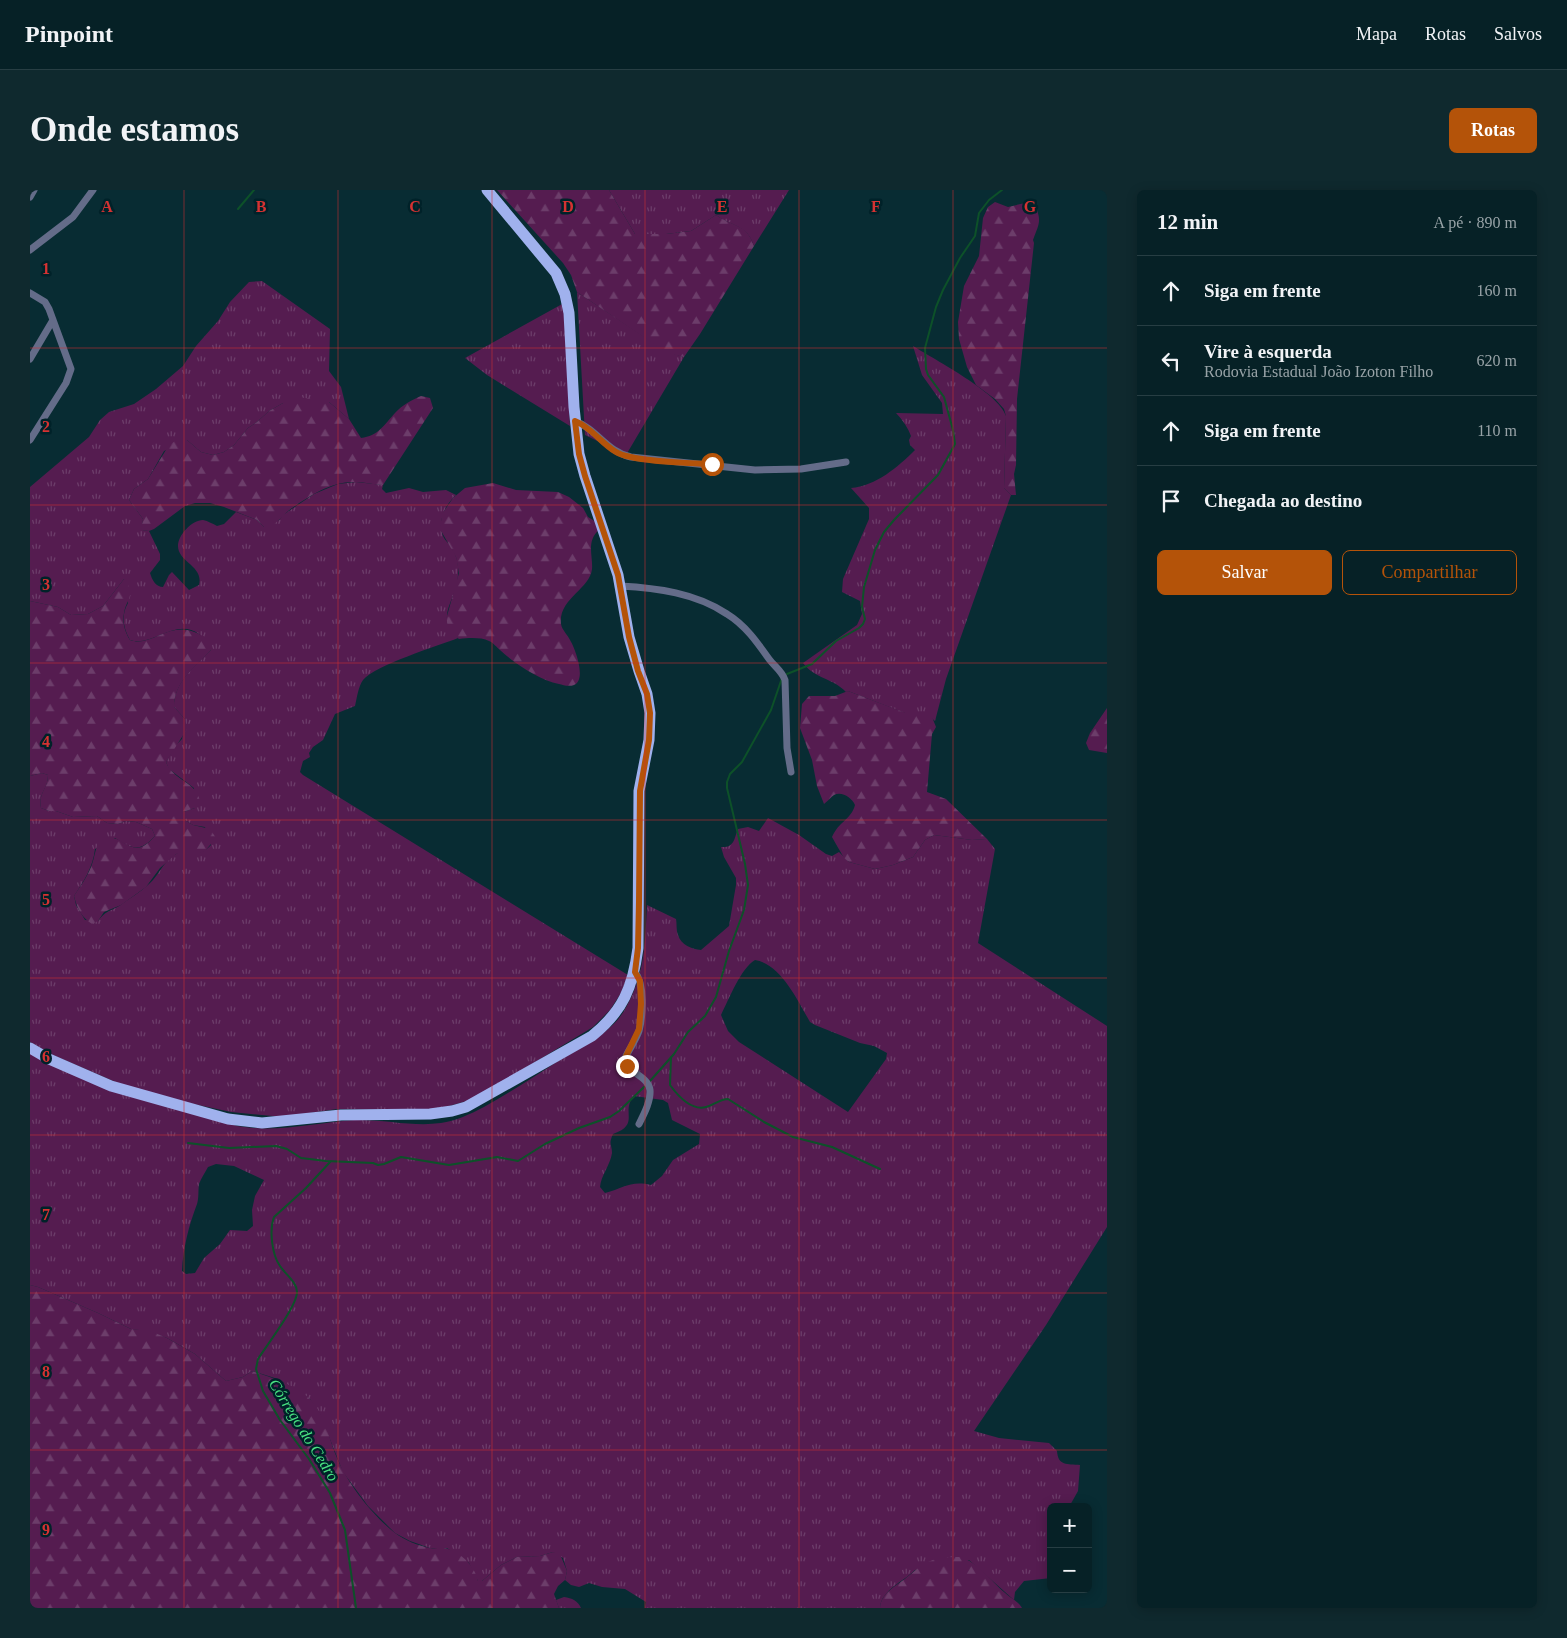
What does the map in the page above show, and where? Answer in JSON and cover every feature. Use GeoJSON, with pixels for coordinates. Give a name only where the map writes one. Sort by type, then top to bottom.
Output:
{"type":"FeatureCollection","features":[{"type":"Feature","properties":{"kind":"main road"},"geometry":{"type":"LineString","coordinates":[[30,1048],[49,1059],[111,1086],[190,1109],[243,1121],[262,1122],[348,1114],[441,1113],[466,1107],[592,1036],[616,1013],[626,997],[635,972],[638,948],[640,791],[649,740],[650,713],[647,694],[638,671],[629,637],[618,575],[579,454],[575,421],[569,313],[564,289],[556,272],[486,190]]}},
{"type":"Feature","properties":{"kind":"street"},"geometry":{"type":"LineString","coordinates":[[30,197],[34,190]]}},
{"type":"Feature","properties":{"kind":"street"},"geometry":{"type":"LineString","coordinates":[[30,250],[73,217],[93,190]]}},
{"type":"Feature","properties":{"kind":"street"},"geometry":{"type":"LineString","coordinates":[[30,293],[45,302],[70,364],[70,375],[30,440]]}},
{"type":"Feature","properties":{"kind":"street"},"geometry":{"type":"LineString","coordinates":[[30,359],[53,320]]}},
{"type":"Feature","properties":{"kind":"street"},"geometry":{"type":"LineString","coordinates":[[575,421],[586,427],[617,453],[631,457],[756,470],[801,469],[846,462]]}},
{"type":"Feature","properties":{"kind":"street"},"geometry":{"type":"LineString","coordinates":[[620,586],[663,590],[692,598],[727,613],[756,639],[786,680],[788,748],[791,772]]}},
{"type":"Feature","properties":{"kind":"street"},"geometry":{"type":"LineString","coordinates":[[635,972],[640,981],[642,991],[639,1029],[626,1056],[626,1061],[627,1066],[647,1082],[650,1088],[647,1106],[639,1124]]}},
{"type":"Feature","properties":{"kind":"green space"},"geometry":{"type":"Polygon","coordinates":[[[497,190],[609,190],[635,234],[666,234],[691,231],[716,215],[743,229],[754,246],[684,357],[667,353],[577,292],[571,275],[563,263],[497,190]]]}},
{"type":"Feature","properties":{"kind":"green space"},"geometry":{"type":"Polygon","coordinates":[[[609,190],[789,190],[754,246],[743,230],[716,215],[691,231],[666,234],[635,234],[609,190]]]}},
{"type":"Feature","properties":{"kind":"green space"},"geometry":{"type":"Polygon","coordinates":[[[995,202],[1008,207],[1025,203],[1035,205],[1039,219],[1033,240],[1017,399],[1016,465],[1014,474],[1016,495],[1011,495],[1004,488],[1006,416],[1004,409],[995,399],[976,385],[967,367],[959,339],[958,322],[964,286],[979,256],[983,218],[988,207],[995,202]]]}},
{"type":"Feature","properties":{"kind":"green space"},"geometry":{"type":"Polygon","coordinates":[[[262,281],[330,329],[329,371],[341,387],[349,419],[329,402],[283,403],[269,411],[248,428],[234,445],[224,452],[213,455],[201,452],[187,440],[164,451],[148,479],[134,489],[129,500],[143,519],[142,530],[149,531],[160,554],[160,560],[150,573],[152,578],[156,584],[163,587],[172,572],[189,590],[199,585],[198,573],[182,556],[178,546],[183,533],[190,525],[199,521],[205,520],[217,526],[224,524],[236,512],[257,520],[264,527],[279,520],[283,515],[314,494],[338,484],[356,482],[383,485],[382,489],[386,493],[409,488],[423,492],[446,490],[456,495],[445,508],[441,530],[454,552],[458,565],[457,584],[449,607],[447,622],[458,638],[393,662],[370,674],[361,683],[355,706],[335,714],[323,740],[313,747],[309,753],[310,757],[303,761],[300,772],[628,975],[621,993],[610,1010],[593,1027],[474,1099],[435,1110],[337,1109],[283,1117],[231,1112],[127,1087],[53,1055],[30,1042],[30,776],[42,773],[48,775],[41,798],[41,808],[73,817],[97,816],[107,823],[136,822],[152,829],[155,836],[145,845],[136,848],[115,838],[95,849],[90,868],[74,896],[76,905],[85,920],[98,921],[107,912],[138,893],[156,877],[166,863],[176,854],[180,852],[196,853],[206,850],[211,845],[205,827],[193,825],[183,819],[183,812],[195,808],[194,788],[169,769],[166,762],[175,746],[182,739],[185,719],[174,707],[177,690],[186,676],[211,650],[199,634],[190,630],[172,631],[147,640],[130,640],[124,622],[124,612],[128,603],[124,579],[103,606],[88,614],[71,615],[58,607],[30,601],[30,487],[89,437],[100,420],[109,412],[134,404],[156,389],[183,366],[196,346],[218,321],[230,302],[249,282],[262,281]]]}},
{"type":"Feature","properties":{"kind":"green space"},"geometry":{"type":"Polygon","coordinates":[[[577,292],[667,352],[684,357],[626,455],[585,435],[577,292]]]}},
{"type":"Feature","properties":{"kind":"green space"},"geometry":{"type":"Polygon","coordinates":[[[564,303],[570,426],[487,375],[465,358],[564,303]]]}},
{"type":"Feature","properties":{"kind":"green space"},"geometry":{"type":"Polygon","coordinates":[[[913,346],[979,387],[1001,407],[1006,416],[1004,488],[1011,495],[946,679],[935,721],[924,715],[905,713],[848,691],[846,692],[841,687],[813,672],[803,663],[857,625],[862,614],[860,601],[842,592],[843,579],[869,519],[869,508],[851,488],[878,480],[894,469],[915,450],[910,445],[909,440],[911,436],[908,430],[896,413],[943,414],[942,403],[922,375],[913,346]]]}},
{"type":"Feature","properties":{"kind":"green space"},"geometry":{"type":"Polygon","coordinates":[[[421,396],[430,398],[433,408],[383,485],[347,482],[330,486],[299,503],[268,528],[264,527],[257,520],[224,507],[210,503],[195,503],[185,506],[154,529],[149,531],[141,530],[143,519],[129,500],[134,489],[148,479],[169,445],[178,439],[187,440],[201,452],[213,455],[224,452],[234,445],[248,428],[269,411],[299,397],[329,402],[349,419],[361,438],[367,437],[384,426],[401,408],[421,396]]]}},
{"type":"Feature","properties":{"kind":"green space"},"geometry":{"type":"Polygon","coordinates":[[[493,483],[516,490],[558,492],[569,497],[583,508],[588,517],[596,522],[599,530],[591,544],[592,569],[590,576],[569,601],[561,615],[561,624],[572,644],[579,664],[580,677],[574,685],[564,685],[544,679],[520,666],[491,642],[478,638],[459,639],[451,632],[448,626],[447,616],[459,573],[456,557],[440,529],[442,514],[453,498],[465,488],[493,483]]]}},
{"type":"Feature","properties":{"kind":"green space"},"geometry":{"type":"Polygon","coordinates":[[[124,579],[130,589],[130,597],[125,608],[123,620],[130,640],[145,640],[169,632],[187,630],[203,636],[210,643],[211,650],[181,682],[175,698],[174,707],[185,719],[187,729],[166,762],[169,768],[190,785],[198,795],[200,802],[195,808],[183,812],[183,819],[193,825],[210,829],[216,838],[205,851],[198,854],[176,854],[160,868],[146,887],[121,905],[104,912],[98,921],[92,924],[80,912],[74,896],[89,871],[100,839],[109,837],[133,847],[140,847],[147,844],[155,836],[152,829],[136,822],[107,823],[97,816],[73,817],[41,808],[41,798],[48,775],[42,773],[30,776],[30,601],[58,607],[71,615],[88,614],[103,606],[124,579]]]}},
{"type":"Feature","properties":{"kind":"green space"},"geometry":{"type":"Polygon","coordinates":[[[848,691],[906,713],[923,713],[932,717],[936,727],[932,734],[927,792],[946,799],[987,839],[972,840],[934,835],[925,840],[913,857],[893,865],[875,869],[849,862],[844,858],[832,837],[838,827],[851,814],[855,805],[854,802],[843,795],[837,794],[824,804],[817,786],[812,760],[800,728],[802,704],[809,696],[835,696],[848,691]]]}},
{"type":"Feature","properties":{"kind":"green space"},"geometry":{"type":"Polygon","coordinates":[[[1107,708],[1107,753],[1089,750],[1086,743],[1090,733],[1107,708]]]}},
{"type":"Feature","properties":{"kind":"green space"},"geometry":{"type":"Polygon","coordinates":[[[768,818],[799,835],[826,854],[832,856],[839,852],[849,862],[875,869],[893,865],[913,857],[925,840],[934,835],[972,840],[987,839],[995,849],[978,943],[1107,1026],[1107,1227],[1046,1325],[974,1431],[999,1438],[1049,1443],[1057,1451],[1061,1462],[1080,1465],[1078,1491],[1071,1503],[1047,1503],[1047,1578],[1024,1581],[1015,1592],[1014,1600],[969,1560],[915,1570],[888,1591],[881,1602],[880,1608],[645,1608],[646,1602],[625,1589],[602,1587],[589,1583],[579,1587],[571,1585],[565,1580],[567,1571],[563,1558],[553,1552],[540,1556],[517,1557],[501,1565],[482,1581],[478,1581],[469,1563],[447,1548],[430,1548],[410,1541],[395,1533],[368,1506],[343,1472],[320,1414],[310,1399],[278,1379],[252,1371],[243,1377],[226,1381],[195,1354],[167,1338],[148,1331],[131,1329],[30,1285],[30,1052],[237,1126],[281,1128],[354,1120],[420,1124],[452,1121],[479,1110],[512,1091],[594,1040],[611,1027],[624,1011],[631,998],[640,972],[643,960],[647,905],[676,919],[679,938],[684,944],[694,949],[701,950],[729,926],[736,878],[724,857],[721,847],[731,844],[735,839],[738,829],[748,827],[759,831],[768,818]],[[755,960],[740,977],[721,1015],[728,1031],[739,1042],[848,1112],[886,1059],[887,1053],[874,1046],[860,1043],[810,1022],[781,976],[764,963],[755,960]],[[634,1096],[630,1102],[626,1126],[613,1134],[611,1140],[611,1158],[600,1187],[605,1193],[638,1183],[651,1185],[662,1176],[673,1160],[699,1144],[700,1134],[672,1120],[668,1103],[663,1100],[634,1096]],[[216,1164],[208,1167],[199,1184],[198,1202],[185,1245],[182,1271],[186,1274],[195,1273],[204,1258],[220,1244],[230,1230],[247,1231],[253,1226],[252,1210],[255,1196],[264,1180],[234,1166],[216,1164]]]}},
{"type":"Feature","properties":{"kind":"green space"},"geometry":{"type":"Polygon","coordinates":[[[30,1285],[131,1329],[148,1330],[167,1338],[195,1354],[226,1381],[243,1377],[252,1371],[298,1390],[310,1399],[319,1412],[337,1458],[354,1488],[386,1526],[407,1540],[421,1546],[446,1548],[459,1554],[471,1566],[478,1581],[482,1581],[501,1565],[517,1557],[540,1556],[553,1552],[560,1554],[567,1571],[565,1580],[558,1586],[554,1594],[559,1608],[30,1608],[30,1285]]]}},
{"type":"Feature","properties":{"kind":"green space"},"geometry":{"type":"Polygon","coordinates":[[[960,1557],[978,1567],[1022,1608],[880,1608],[886,1594],[922,1565],[940,1558],[960,1557]]]}},
{"type":"Feature","properties":{"kind":"green space"},"geometry":{"type":"Polygon","coordinates":[[[564,1597],[574,1600],[581,1608],[559,1608],[556,1600],[564,1597]]]}},
{"type":"Feature","properties":{"kind":"waterway"},"geometry":{"type":"LineString","coordinates":[[238,209],[254,190]]}},
{"type":"Feature","properties":{"kind":"waterway","name":"Córrego do Cedro"},"geometry":{"type":"LineString","coordinates":[[787,674],[812,664],[836,641],[863,624],[865,619],[862,607],[864,587],[875,550],[884,532],[938,475],[955,444],[944,397],[928,375],[926,369],[925,348],[936,307],[960,258],[975,236],[979,213],[989,200],[1002,190]]}},
{"type":"Feature","properties":{"kind":"waterway","name":"Córrego do Cedro"},"geometry":{"type":"LineString","coordinates":[[650,1081],[674,1054],[688,1032],[705,1016],[716,997],[729,951],[744,910],[748,885],[727,782],[730,774],[742,762],[771,710],[782,678]]}},
{"type":"Feature","properties":{"kind":"waterway"},"geometry":{"type":"LineString","coordinates":[[671,1057],[670,1085],[690,1105],[700,1108],[728,1099],[764,1122],[793,1137],[832,1147],[880,1169]]}},
{"type":"Feature","properties":{"kind":"waterway","name":"Córrego do Cedro"},"geometry":{"type":"LineString","coordinates":[[188,1143],[229,1148],[276,1146],[287,1149],[301,1158],[373,1163],[378,1165],[401,1157],[449,1165],[497,1157],[518,1161],[545,1144],[579,1128],[610,1117],[644,1087]]}},
{"type":"Feature","properties":{"kind":"waterway","name":"Córrego do Cedro"},"geometry":{"type":"LineString","coordinates":[[331,1161],[306,1188],[274,1217],[272,1222],[275,1256],[280,1266],[295,1285],[297,1292],[287,1316],[258,1359],[256,1369],[263,1391],[280,1420],[309,1459],[330,1493],[345,1530],[356,1608]]}},
{"type":"Feature","properties":{"kind":"route"},"geometry":{"type":"LineString","coordinates":[[627,1066],[626,1056],[639,1029],[642,991],[640,981],[635,972],[638,948],[640,791],[649,740],[650,713],[647,694],[638,671],[629,637],[618,575],[579,454],[575,421],[586,427],[617,453],[623,455],[712,464]]}}]}
